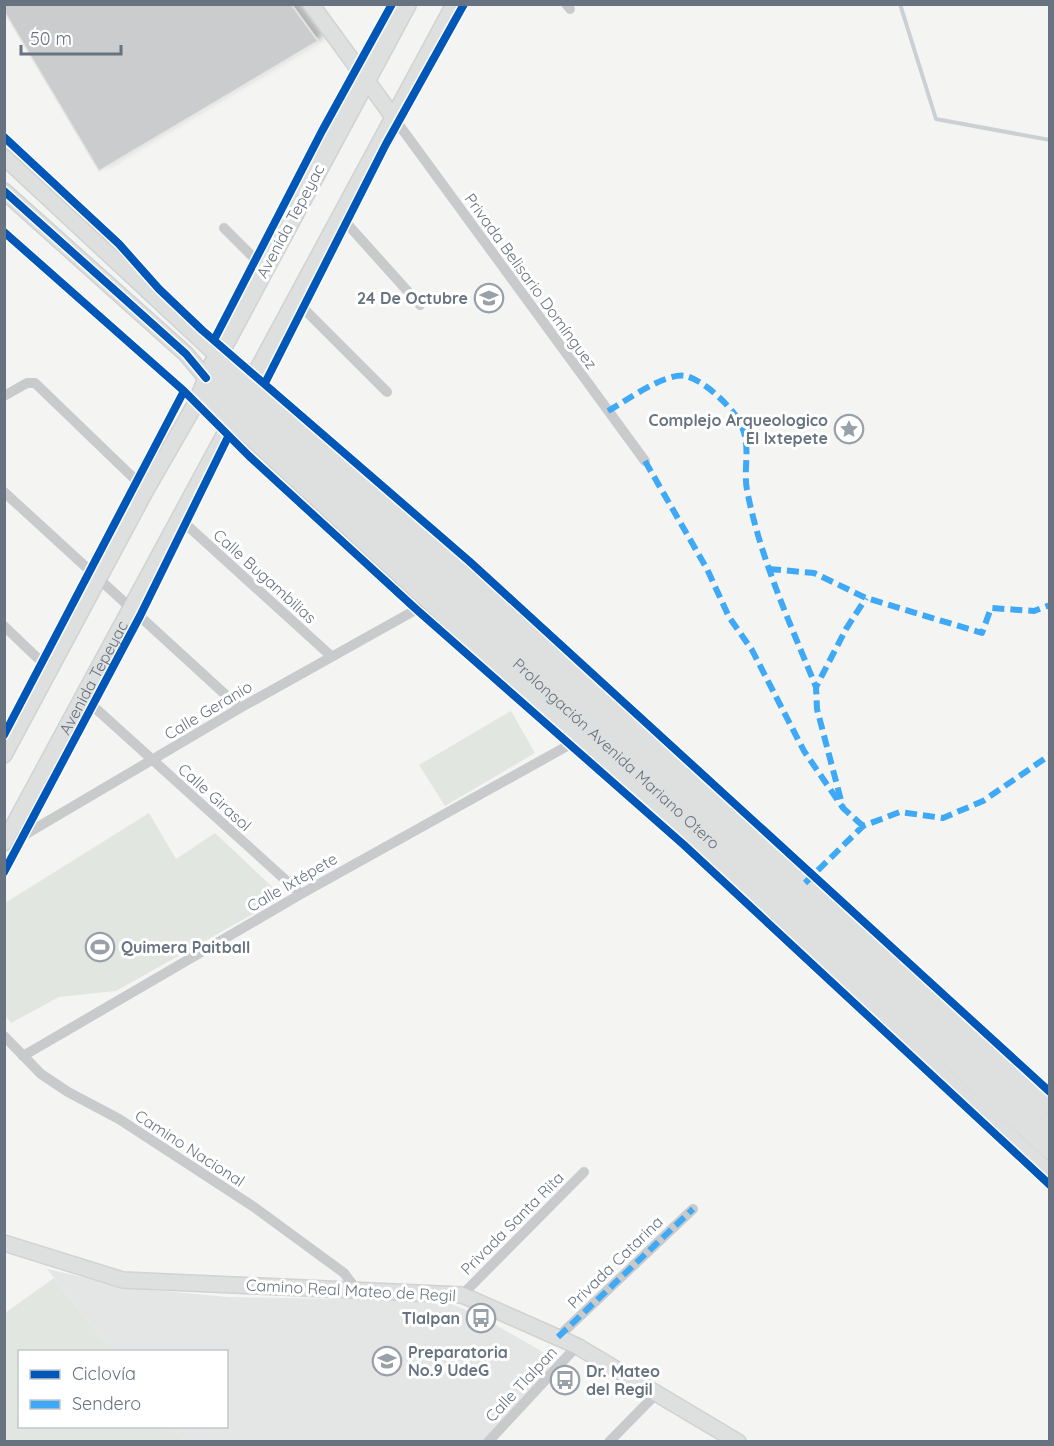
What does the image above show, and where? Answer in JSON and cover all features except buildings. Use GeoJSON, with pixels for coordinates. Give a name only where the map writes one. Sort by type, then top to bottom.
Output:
{"type":"FeatureCollection","features":[{"type":"Feature","properties":{"kind":"main road","name":"Avenida Tepeyac"},"geometry":{"type":"LineString","coordinates":[[209,373],[407,4]]}},
{"type":"Feature","properties":{"kind":"main road","name":"Avenida Tepeyac"},"geometry":{"type":"LineString","coordinates":[[242,401],[456,4]]}},
{"type":"Feature","properties":{"kind":"main road","name":"Prolongación Avenida Mariano Otero"},"geometry":{"type":"LineString","coordinates":[[209,373],[672,792],[941,1040],[1050,1150]]}},
{"type":"Feature","properties":{"kind":"main road"},"geometry":{"type":"LineString","coordinates":[[672,792],[720,805]]}},
{"type":"Feature","properties":{"kind":"main road"},"geometry":{"type":"LineString","coordinates":[[672,792],[688,840]]}},
{"type":"Feature","properties":{"kind":"main road"},"geometry":{"type":"LineString","coordinates":[[927,995],[941,1040]]}},
{"type":"Feature","properties":{"kind":"main road"},"geometry":{"type":"LineString","coordinates":[[890,1027],[941,1040]]}},
{"type":"Feature","properties":{"kind":"main road","name":"Prolongación Avenida Mariano Otero"},"geometry":{"type":"LineString","coordinates":[[941,1040],[1050,1128]]}},
{"type":"Feature","properties":{"kind":"street"},"geometry":{"type":"LineString","coordinates":[[311,4],[394,118]]}},
{"type":"Feature","properties":{"kind":"street","name":"Privada Belisario Domínguez"},"geometry":{"type":"LineString","coordinates":[[394,118],[645,461]]}},
{"type":"Feature","properties":{"kind":"street","name":"Prolongación Avenida Mariano Otero"},"geometry":{"type":"LineString","coordinates":[[4,157],[137,278],[209,373]]}},
{"type":"Feature","properties":{"kind":"street","name":"Prolongación Avenida Mariano Otero"},"geometry":{"type":"LineString","coordinates":[[4,191],[186,354],[720,805],[1050,1106]]}},
{"type":"Feature","properties":{"kind":"street"},"geometry":{"type":"LineString","coordinates":[[341,217],[420,304]]}},
{"type":"Feature","properties":{"kind":"street"},"geometry":{"type":"LineString","coordinates":[[224,228],[265,269]]}},
{"type":"Feature","properties":{"kind":"street"},"geometry":{"type":"LineString","coordinates":[[296,301],[387,392]]}},
{"type":"Feature","properties":{"kind":"street","name":"Avenida Tepeyac"},"geometry":{"type":"LineString","coordinates":[[4,755],[209,373]]}},
{"type":"Feature","properties":{"kind":"street"},"geometry":{"type":"LineString","coordinates":[[4,396],[31,382],[39,386],[146,490]]}},
{"type":"Feature","properties":{"kind":"street","name":"Prolongación Avenida Mariano Otero"},"geometry":{"type":"LineString","coordinates":[[242,401],[428,603],[1050,1173]]}},
{"type":"Feature","properties":{"kind":"street","name":"Avenida Tepeyac"},"geometry":{"type":"LineString","coordinates":[[4,845],[242,401]]}},
{"type":"Feature","properties":{"kind":"street"},"geometry":{"type":"LineString","coordinates":[[4,492],[240,708]]}},
{"type":"Feature","properties":{"kind":"street","name":"Calle Bugambilias"},"geometry":{"type":"LineString","coordinates":[[179,518],[331,656]]}},
{"type":"Feature","properties":{"kind":"street","name":"Calle Geranio"},"geometry":{"type":"LineString","coordinates":[[4,845],[331,656],[428,603]]}},
{"type":"Feature","properties":{"kind":"street"},"geometry":{"type":"LineString","coordinates":[[4,626],[50,670]]}},
{"type":"Feature","properties":{"kind":"street","name":"Calle Girasol"},"geometry":{"type":"LineString","coordinates":[[83,697],[301,894]]}},
{"type":"Feature","properties":{"kind":"street","name":"Calle Ixtépete"},"geometry":{"type":"LineString","coordinates":[[23,1056],[301,894],[578,740]]}},
{"type":"Feature","properties":{"kind":"street","name":"Camino Nacional"},"geometry":{"type":"LineString","coordinates":[[4,1036],[41,1074],[68,1092],[119,1119],[254,1207],[344,1273],[356,1289]]}},
{"type":"Feature","properties":{"kind":"street","name":"Privada Santa Rita"},"geometry":{"type":"LineString","coordinates":[[462,1295],[584,1172]]}},
{"type":"Feature","properties":{"kind":"street","name":"Privada Catarina"},"geometry":{"type":"LineString","coordinates":[[558,1337],[693,1209]]}},
{"type":"Feature","properties":{"kind":"street","name":"Camino Real Mateo de Regil"},"geometry":{"type":"LineString","coordinates":[[4,1244],[123,1280],[462,1295],[577,1346],[738,1442]]}},
{"type":"Feature","properties":{"kind":"street","name":"Calle Tlalpan"},"geometry":{"type":"LineString","coordinates":[[488,1442],[577,1346]]}},
{"type":"Feature","properties":{"kind":"street"},"geometry":{"type":"LineString","coordinates":[[609,1442],[657,1392]]}},
{"type":"Feature","properties":{"kind":"shaded area"},"geometry":{"type":"Polygon","coordinates":[[[511,711],[535,753],[445,806],[419,765],[511,711]]]}},
{"type":"Feature","properties":{"kind":"shaded area","name":"Quimera Paitball"},"geometry":{"type":"Polygon","coordinates":[[[149,813],[176,859],[215,833],[283,897],[116,991],[59,997],[11,1023],[5,1015],[5,903],[149,813]]]}},
{"type":"Feature","properties":{"kind":"shaded area","name":"Preparatoria No.9 UdeG"},"geometry":{"type":"Polygon","coordinates":[[[47,1269],[130,1288],[228,1297],[421,1300],[451,1304],[480,1316],[543,1352],[551,1370],[485,1441],[184,1441],[173,1428],[228,1428],[228,1350],[111,1350],[47,1269]]]}},
{"type":"Feature","properties":{"kind":"shaded area"},"geometry":{"type":"Polygon","coordinates":[[[54,1278],[111,1350],[18,1350],[18,1428],[173,1428],[184,1441],[5,1441],[5,1313],[54,1278]]]}},
{"type":"Feature","properties":{"kind":"waterway"},"geometry":{"type":"LineString","coordinates":[[900,4],[936,119],[1050,140]]}},
{"type":"Feature","properties":{"kind":"marked path"},"geometry":{"type":"LineString","coordinates":[[608,411],[667,378],[686,376],[710,390],[733,412],[745,435],[747,490],[760,540],[777,590],[816,687]]}},
{"type":"Feature","properties":{"kind":"marked path"},"geometry":{"type":"LineString","coordinates":[[645,461],[707,569],[729,617],[752,650],[804,751],[843,808]]}},
{"type":"Feature","properties":{"kind":"marked path"},"geometry":{"type":"LineString","coordinates":[[769,569],[814,573],[866,598],[982,633],[991,608],[1034,611],[1050,605]]}},
{"type":"Feature","properties":{"kind":"marked path"},"geometry":{"type":"LineString","coordinates":[[863,826],[843,808],[817,709],[816,687],[846,629],[866,598]]}},
{"type":"Feature","properties":{"kind":"marked path"},"geometry":{"type":"LineString","coordinates":[[805,883],[863,826],[900,812],[943,818],[983,801],[1050,755]]}},
{"type":"Feature","properties":{"kind":"marked path"},"geometry":{"type":"LineString","coordinates":[[558,1337],[693,1209]]}},
{"type":"Feature","properties":{"kind":"cycle path"},"geometry":{"type":"LineString","coordinates":[[214,340],[322,131],[392,4]]}},
{"type":"Feature","properties":{"kind":"cycle path"},"geometry":{"type":"LineString","coordinates":[[265,383],[386,144],[464,4]]}},
{"type":"Feature","properties":{"kind":"cycle path"},"geometry":{"type":"LineString","coordinates":[[4,137],[119,244],[159,289],[202,330],[469,561],[1050,1092]]}},
{"type":"Feature","properties":{"kind":"cycle path"},"geometry":{"type":"LineString","coordinates":[[4,191],[186,354],[206,378]]}},
{"type":"Feature","properties":{"kind":"cycle path"},"geometry":{"type":"LineString","coordinates":[[4,232],[184,391],[249,456],[417,610],[684,845],[1050,1185]]}},
{"type":"Feature","properties":{"kind":"cycle path"},"geometry":{"type":"LineString","coordinates":[[4,735],[184,391]]}},
{"type":"Feature","properties":{"kind":"cycle path"},"geometry":{"type":"LineString","coordinates":[[4,872],[140,616],[228,437]]}},
{"type":"Feature","properties":{"kind":"place","name":"24 De Octubre"},"geometry":{"type":"Point","coordinates":[489,298]}},
{"type":"Feature","properties":{"kind":"place","name":"Complejo Arqueologico El Ixtepete"},"geometry":{"type":"Point","coordinates":[849,429]}},
{"type":"Feature","properties":{"kind":"place","name":"Quimera Paitball"},"geometry":{"type":"Point","coordinates":[100,947]}},
{"type":"Feature","properties":{"kind":"place","name":"Tlalpan"},"geometry":{"type":"Point","coordinates":[481,1318]}},
{"type":"Feature","properties":{"kind":"place","name":"Preparatoria No.9 UdeG"},"geometry":{"type":"Point","coordinates":[387,1361]}},
{"type":"Feature","properties":{"kind":"place","name":"Dr. Mateo del Regil"},"geometry":{"type":"Point","coordinates":[565,1380]}}]}
